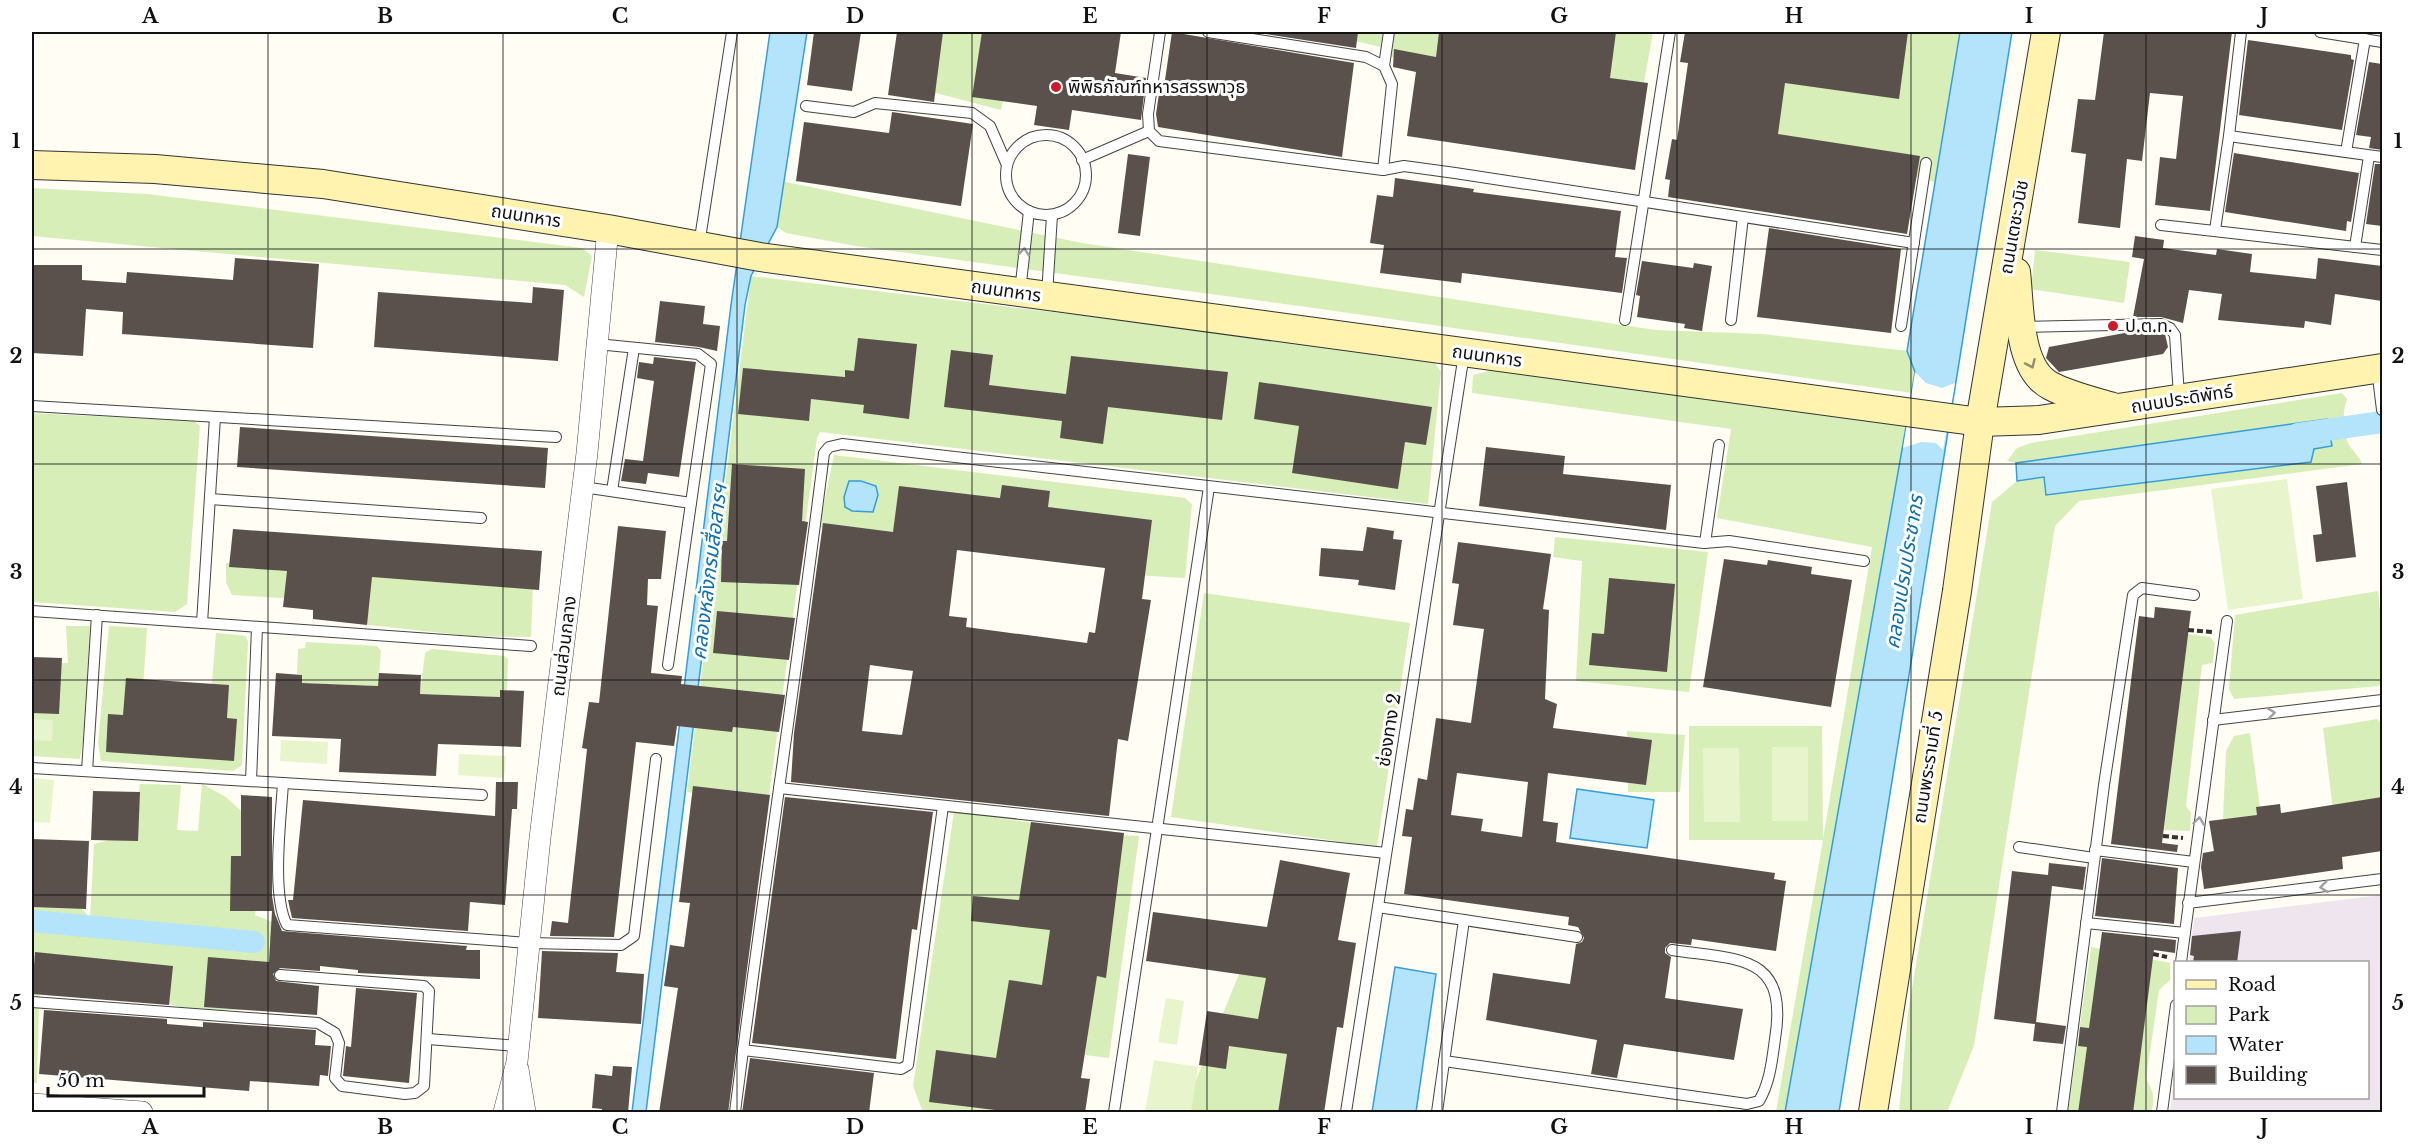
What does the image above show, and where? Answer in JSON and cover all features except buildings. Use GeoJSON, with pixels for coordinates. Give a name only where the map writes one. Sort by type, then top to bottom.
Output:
{"type":"FeatureCollection","features":[{"type":"Feature","properties":{"kind":"main road","name":"ถนนเตชะวนิช"},"geometry":{"type":"LineString","coordinates":[[1980,422],[2012,245],[2046,32]]}},
{"type":"Feature","properties":{"kind":"main road","name":"ถนนทหาร"},"geometry":{"type":"LineString","coordinates":[[32,165],[233,174],[323,184],[608,229],[760,257],[1980,422]]}},
{"type":"Feature","properties":{"kind":"main road"},"geometry":{"type":"LineString","coordinates":[[2012,245],[2031,369],[2050,386],[2118,409]]}},
{"type":"Feature","properties":{"kind":"main road","name":"ถนนประดิพัทธ์"},"geometry":{"type":"LineString","coordinates":[[1980,422],[2037,420],[2180,399],[2380,377]]}},
{"type":"Feature","properties":{"kind":"main road","name":"ถนนพระรามที่ 5"},"geometry":{"type":"LineString","coordinates":[[1873,1113],[1957,591],[1980,422]]}},
{"type":"Feature","properties":{"kind":"street","name":"ถนนส่วนกลาง"},"geometry":{"type":"LineString","coordinates":[[504,1113],[518,1054],[583,487],[608,229]]}},
{"type":"Feature","properties":{"kind":"street","name":"ถนนส่วนกลาง"},"geometry":{"type":"LineString","coordinates":[[518,1054],[525,1113]]}},
{"type":"Feature","properties":{"kind":"street"},"geometry":{"type":"LineString","coordinates":[[32,1104],[142,1113]]}},
{"type":"Feature","properties":{"kind":"lane"},"geometry":{"type":"LineString","coordinates":[[708,247],[732,32]]}},
{"type":"Feature","properties":{"kind":"lane"},"geometry":{"type":"LineString","coordinates":[[1160,32],[1148,114],[1149,131],[1159,141],[1383,170],[1414,168],[1914,243]]}},
{"type":"Feature","properties":{"kind":"lane"},"geometry":{"type":"LineString","coordinates":[[1208,32],[1366,57],[1384,66]]}},
{"type":"Feature","properties":{"kind":"lane"},"geometry":{"type":"LineString","coordinates":[[1383,170],[1392,84],[1384,66],[1389,32]]}},
{"type":"Feature","properties":{"kind":"lane"},"geometry":{"type":"LineString","coordinates":[[1624,320],[1670,32]]}},
{"type":"Feature","properties":{"kind":"lane"},"geometry":{"type":"LineString","coordinates":[[2215,230],[2241,32]]}},
{"type":"Feature","properties":{"kind":"lane"},"geometry":{"type":"LineString","coordinates":[[2320,32],[2382,42]]}},
{"type":"Feature","properties":{"kind":"lane"},"geometry":{"type":"LineString","coordinates":[[2346,152],[2365,39]]}},
{"type":"Feature","properties":{"kind":"lane"},"geometry":{"type":"LineString","coordinates":[[806,106],[854,112],[875,103],[972,113],[990,126],[1007,165],[1006,178],[1009,191],[1016,202],[1029,211],[1052,215],[1070,207],[1082,192],[1085,180],[1082,160],[1071,145],[1060,138],[1034,137],[1022,143],[1007,165]]}},
{"type":"Feature","properties":{"kind":"lane"},"geometry":{"type":"LineString","coordinates":[[1082,160],[1149,131]]}},
{"type":"Feature","properties":{"kind":"lane"},"geometry":{"type":"LineString","coordinates":[[2229,136],[2382,158]]}},
{"type":"Feature","properties":{"kind":"lane"},"geometry":{"type":"LineString","coordinates":[[2355,247],[2369,156]]}},
{"type":"Feature","properties":{"kind":"lane"},"geometry":{"type":"LineString","coordinates":[[1901,326],[1926,163]]}},
{"type":"Feature","properties":{"kind":"lane"},"geometry":{"type":"LineString","coordinates":[[1029,211],[1033,294]]}},
{"type":"Feature","properties":{"kind":"lane"},"geometry":{"type":"LineString","coordinates":[[1033,294],[1052,215]]}},
{"type":"Feature","properties":{"kind":"lane"},"geometry":{"type":"LineString","coordinates":[[1731,320],[1743,217]]}},
{"type":"Feature","properties":{"kind":"lane"},"geometry":{"type":"LineString","coordinates":[[2161,225],[2382,250]]}},
{"type":"Feature","properties":{"kind":"lane"},"geometry":{"type":"LineString","coordinates":[[2023,327],[2161,324],[2170,328],[2175,335],[2180,399]]}},
{"type":"Feature","properties":{"kind":"lane"},"geometry":{"type":"LineString","coordinates":[[597,344],[698,354],[711,364],[668,664]]}},
{"type":"Feature","properties":{"kind":"lane"},"geometry":{"type":"LineString","coordinates":[[612,491],[634,348]]}},
{"type":"Feature","properties":{"kind":"lane","name":"ช่องทาง 2"},"geometry":{"type":"LineString","coordinates":[[1346,1113],[1464,353]]}},
{"type":"Feature","properties":{"kind":"lane"},"geometry":{"type":"LineString","coordinates":[[2380,377],[2382,410]]}},
{"type":"Feature","properties":{"kind":"lane"},"geometry":{"type":"LineString","coordinates":[[32,406],[556,437]]}},
{"type":"Feature","properties":{"kind":"lane"},"geometry":{"type":"LineString","coordinates":[[202,622],[215,417]]}},
{"type":"Feature","properties":{"kind":"lane"},"geometry":{"type":"LineString","coordinates":[[735,1113],[824,453],[829,447],[842,444],[1209,488],[1705,543],[1729,541],[1864,561]]}},
{"type":"Feature","properties":{"kind":"lane"},"geometry":{"type":"LineString","coordinates":[[1705,543],[1719,445]]}},
{"type":"Feature","properties":{"kind":"lane"},"geometry":{"type":"LineString","coordinates":[[583,487],[691,503]]}},
{"type":"Feature","properties":{"kind":"lane"},"geometry":{"type":"LineString","coordinates":[[1114,1113],[1209,488]]}},
{"type":"Feature","properties":{"kind":"lane"},"geometry":{"type":"LineString","coordinates":[[210,500],[481,518]]}},
{"type":"Feature","properties":{"kind":"lane"},"geometry":{"type":"LineString","coordinates":[[2062,1113],[2095,854],[2133,595],[2142,588],[2194,596]]}},
{"type":"Feature","properties":{"kind":"lane"},"geometry":{"type":"LineString","coordinates":[[32,610],[531,646]]}},
{"type":"Feature","properties":{"kind":"lane"},"geometry":{"type":"LineString","coordinates":[[87,771],[97,615]]}},
{"type":"Feature","properties":{"kind":"lane"},"geometry":{"type":"LineString","coordinates":[[2181,961],[2227,621]]}},
{"type":"Feature","properties":{"kind":"lane"},"geometry":{"type":"LineString","coordinates":[[251,781],[257,627]]}},
{"type":"Feature","properties":{"kind":"lane"},"geometry":{"type":"LineString","coordinates":[[2213,720],[2382,700]]}},
{"type":"Feature","properties":{"kind":"lane"},"geometry":{"type":"LineString","coordinates":[[283,783],[279,861],[281,915],[287,925],[529,943],[621,945],[634,936],[656,759]]}},
{"type":"Feature","properties":{"kind":"lane"},"geometry":{"type":"LineString","coordinates":[[32,768],[482,795]]}},
{"type":"Feature","properties":{"kind":"lane"},"geometry":{"type":"LineString","coordinates":[[779,788],[1386,853]]}},
{"type":"Feature","properties":{"kind":"lane"},"geometry":{"type":"LineString","coordinates":[[743,1050],[901,1069],[908,1065],[943,806]]}},
{"type":"Feature","properties":{"kind":"lane"},"geometry":{"type":"LineString","coordinates":[[2019,848],[2194,862]]}},
{"type":"Feature","properties":{"kind":"lane"},"geometry":{"type":"LineString","coordinates":[[2188,903],[2382,879]]}},
{"type":"Feature","properties":{"kind":"lane"},"geometry":{"type":"LineString","coordinates":[[1378,908],[1577,937]]}},
{"type":"Feature","properties":{"kind":"lane"},"geometry":{"type":"LineString","coordinates":[[1437,1113],[1464,920]]}},
{"type":"Feature","properties":{"kind":"lane"},"geometry":{"type":"LineString","coordinates":[[2086,922],[2185,933]]}},
{"type":"Feature","properties":{"kind":"lane"},"geometry":{"type":"LineString","coordinates":[[1444,1061],[1747,1104],[1759,1101],[1767,1087],[1778,1025],[1775,992],[1768,975],[1746,962],[1672,951]]}},
{"type":"Feature","properties":{"kind":"lane"},"geometry":{"type":"LineString","coordinates":[[32,1002],[318,1023],[335,1033],[339,1042],[335,1078],[342,1086],[415,1094],[424,1086],[429,991],[424,986],[280,975]]}},
{"type":"Feature","properties":{"kind":"lane"},"geometry":{"type":"LineString","coordinates":[[2162,1113],[2174,1013]]}},
{"type":"Feature","properties":{"kind":"lane"},"geometry":{"type":"LineString","coordinates":[[428,1039],[518,1054]]}},
{"type":"Feature","properties":{"kind":"path"},"geometry":{"type":"LineString","coordinates":[[2188,630],[2225,633]]}},
{"type":"Feature","properties":{"kind":"path"},"geometry":{"type":"LineString","coordinates":[[2163,836],[2197,839]]}},
{"type":"Feature","properties":{"kind":"shaded area"},"geometry":{"type":"Polygon","coordinates":[[[2382,895],[2382,1112],[2170,1112],[2174,1078],[2174,1099],[2369,1099],[2369,961],[2189,961],[2194,918],[2382,895]]]}},
{"type":"Feature","properties":{"kind":"green space"},"geometry":{"type":"Polygon","coordinates":[[[935,32],[993,32],[991,43],[1017,41],[1001,110],[924,90],[935,32]]]}},
{"type":"Feature","properties":{"kind":"green space"},"geometry":{"type":"Polygon","coordinates":[[[1316,32],[1383,32],[1381,47],[1316,32]]]}},
{"type":"Feature","properties":{"kind":"green space"},"geometry":{"type":"Polygon","coordinates":[[[1393,32],[1459,32],[1436,68],[1389,56],[1393,32]]]}},
{"type":"Feature","properties":{"kind":"green space"},"geometry":{"type":"Polygon","coordinates":[[[1563,32],[1653,32],[1642,94],[1566,81],[1563,32]]]}},
{"type":"Feature","properties":{"kind":"green space"},"geometry":{"type":"Polygon","coordinates":[[[1897,32],[1961,32],[1935,182],[1761,135],[1785,56],[1891,63],[1897,32]]]}},
{"type":"Feature","properties":{"kind":"green space"},"geometry":{"type":"Polygon","coordinates":[[[781,181],[1082,243],[1655,330],[1763,334],[1907,351],[1915,372],[1912,393],[856,246],[786,233],[777,227],[781,181]]]}},
{"type":"Feature","properties":{"kind":"green space"},"geometry":{"type":"Polygon","coordinates":[[[32,188],[147,194],[582,248],[592,256],[584,297],[565,285],[32,236],[32,188]]]}},
{"type":"Feature","properties":{"kind":"green space"},"geometry":{"type":"Polygon","coordinates":[[[2035,250],[2130,262],[2124,303],[2031,289],[2035,250]]]}},
{"type":"Feature","properties":{"kind":"green space"},"geometry":{"type":"Polygon","coordinates":[[[751,276],[1420,356],[1435,363],[1441,372],[1428,504],[820,432],[817,438],[768,803],[687,792],[751,276]]]}},
{"type":"Feature","properties":{"kind":"green space"},"geometry":{"type":"Polygon","coordinates":[[[1501,368],[1906,427],[1785,1112],[1776,1112],[1823,840],[1689,840],[1689,726],[1822,726],[1823,839],[1872,547],[1717,518],[1731,429],[1472,393],[1473,375],[1501,368]]]}},
{"type":"Feature","properties":{"kind":"green space"},"geometry":{"type":"Polygon","coordinates":[[[2342,393],[2347,399],[2344,415],[2346,438],[2362,464],[2079,501],[2055,526],[1974,1046],[1947,1112],[1899,1112],[1908,1013],[1992,502],[2017,481],[2044,477],[2047,495],[2311,462],[2313,449],[2331,446],[2326,419],[2016,463],[2007,461],[2017,448],[2031,443],[2342,393]]]}},
{"type":"Feature","properties":{"kind":"green space"},"geometry":{"type":"Polygon","coordinates":[[[32,413],[194,421],[200,426],[187,604],[175,612],[32,602],[32,413]]]}},
{"type":"Feature","properties":{"kind":"green space"},"geometry":{"type":"Polygon","coordinates":[[[834,455],[1185,498],[1192,504],[1185,578],[1135,575],[1141,526],[901,539],[819,527],[834,455]]]}},
{"type":"Feature","properties":{"kind":"green space"},"geometry":{"type":"Polygon","coordinates":[[[2287,479],[2303,599],[2228,610],[2211,489],[2287,479]]]}},
{"type":"Feature","properties":{"kind":"green space"},"geometry":{"type":"Polygon","coordinates":[[[1555,537],[1708,552],[1689,692],[1576,681],[1582,561],[1553,557],[1555,537]]]}},
{"type":"Feature","properties":{"kind":"green space"},"geometry":{"type":"Polygon","coordinates":[[[226,563],[533,582],[531,637],[470,636],[369,625],[314,600],[232,595],[226,583],[226,563]]]}},
{"type":"Feature","properties":{"kind":"green space"},"geometry":{"type":"Polygon","coordinates":[[[2378,591],[2382,629],[2382,679],[2379,686],[2234,699],[2229,689],[2235,615],[2378,591]]]}},
{"type":"Feature","properties":{"kind":"green space"},"geometry":{"type":"Polygon","coordinates":[[[1204,593],[1410,623],[1377,847],[1171,817],[1204,593]]]}},
{"type":"Feature","properties":{"kind":"green space"},"geometry":{"type":"Polygon","coordinates":[[[66,626],[90,626],[84,737],[80,759],[32,756],[32,664],[68,663],[66,626]]]}},
{"type":"Feature","properties":{"kind":"green space"},"geometry":{"type":"Polygon","coordinates":[[[109,626],[147,628],[143,689],[211,694],[216,633],[246,636],[248,642],[242,765],[233,771],[101,761],[98,743],[109,626]]]}},
{"type":"Feature","properties":{"kind":"green space"},"geometry":{"type":"Polygon","coordinates":[[[2188,634],[2210,637],[2215,643],[2213,663],[2202,665],[2186,806],[2191,813],[2190,831],[2164,830],[2188,634]]]}},
{"type":"Feature","properties":{"kind":"green space"},"geometry":{"type":"Polygon","coordinates":[[[306,642],[377,646],[381,651],[378,686],[302,683],[302,675],[297,674],[298,649],[305,648],[306,642]]]}},
{"type":"Feature","properties":{"kind":"green space"},"geometry":{"type":"Polygon","coordinates":[[[432,649],[504,656],[508,659],[507,690],[500,690],[500,697],[420,694],[425,653],[432,649]]]}},
{"type":"Feature","properties":{"kind":"green space"},"geometry":{"type":"Polygon","coordinates":[[[32,719],[53,720],[52,741],[32,740],[32,719]]]}},
{"type":"Feature","properties":{"kind":"green space"},"geometry":{"type":"Polygon","coordinates":[[[2377,719],[2382,724],[2382,820],[2335,826],[2323,728],[2377,719]]]}},
{"type":"Feature","properties":{"kind":"green space"},"geometry":{"type":"Polygon","coordinates":[[[1627,731],[1685,735],[1680,792],[1628,792],[1627,731]]]}},
{"type":"Feature","properties":{"kind":"green space"},"geometry":{"type":"Polygon","coordinates":[[[2250,733],[2261,816],[2223,820],[2226,751],[2234,736],[2250,733]]]}},
{"type":"Feature","properties":{"kind":"green space"},"geometry":{"type":"Polygon","coordinates":[[[281,740],[328,742],[327,764],[280,761],[281,740]]]}},
{"type":"Feature","properties":{"kind":"green space"},"geometry":{"type":"Polygon","coordinates":[[[1772,747],[1808,747],[1808,821],[1772,821],[1772,747]]]}},
{"type":"Feature","properties":{"kind":"green space"},"geometry":{"type":"Polygon","coordinates":[[[1703,748],[1739,748],[1740,822],[1704,822],[1703,748]]]}},
{"type":"Feature","properties":{"kind":"green space"},"geometry":{"type":"Polygon","coordinates":[[[459,754],[506,756],[504,778],[458,775],[459,754]]]}},
{"type":"Feature","properties":{"kind":"green space"},"geometry":{"type":"Polygon","coordinates":[[[32,778],[54,780],[50,823],[32,822],[32,778]]]}},
{"type":"Feature","properties":{"kind":"green space"},"geometry":{"type":"Polygon","coordinates":[[[140,784],[181,785],[177,830],[198,831],[202,784],[226,797],[265,833],[255,915],[279,925],[284,1010],[192,1010],[40,971],[37,1083],[32,1083],[32,853],[90,918],[94,844],[133,834],[140,784]]]}},
{"type":"Feature","properties":{"kind":"green space"},"geometry":{"type":"Polygon","coordinates":[[[954,812],[1055,826],[1075,903],[1034,1112],[923,1112],[913,1086],[954,812]]]}},
{"type":"Feature","properties":{"kind":"green space"},"geometry":{"type":"Polygon","coordinates":[[[1116,835],[1139,836],[1109,1058],[1085,1055],[1116,835]]]}},
{"type":"Feature","properties":{"kind":"green space"},"geometry":{"type":"Polygon","coordinates":[[[2091,947],[2170,963],[2170,980],[2159,990],[2146,1079],[2153,1095],[2151,1112],[2068,1112],[2091,947]]]}},
{"type":"Feature","properties":{"kind":"green space"},"geometry":{"type":"Polygon","coordinates":[[[1239,974],[1313,977],[1291,1112],[1183,1112],[1239,974]]]}},
{"type":"Feature","properties":{"kind":"green space"},"geometry":{"type":"Polygon","coordinates":[[[1166,998],[1184,1001],[1177,1045],[1158,1042],[1166,998]]]}},
{"type":"Feature","properties":{"kind":"green space"},"geometry":{"type":"Polygon","coordinates":[[[1154,1060],[1198,1067],[1191,1112],[1145,1112],[1154,1060]]]}},
{"type":"Feature","properties":{"kind":"water","name":"คลองหลังกรมสื่อสารฯ"},"geometry":{"type":"Polygon","coordinates":[[[770,32],[807,32],[777,227],[751,276],[745,305],[646,1112],[632,1112],[731,305],[770,32]]]}},
{"type":"Feature","properties":{"kind":"water","name":"คลองเปรมประชากร"},"geometry":{"type":"Polygon","coordinates":[[[1960,32],[2012,32],[1839,1112],[1785,1112],[1915,372],[1907,351],[1960,32]]]}},
{"type":"Feature","properties":{"kind":"water"},"geometry":{"type":"Polygon","coordinates":[[[2327,419],[2332,446],[2314,449],[2311,462],[2046,495],[2044,477],[2017,481],[2016,463],[2327,419]]]}},
{"type":"Feature","properties":{"kind":"water"},"geometry":{"type":"Polygon","coordinates":[[[849,481],[861,481],[876,486],[878,495],[873,512],[852,511],[845,507],[844,497],[849,481]]]}},
{"type":"Feature","properties":{"kind":"water"},"geometry":{"type":"Polygon","coordinates":[[[1577,789],[1654,800],[1647,848],[1570,838],[1577,789]]]}},
{"type":"Feature","properties":{"kind":"water"},"geometry":{"type":"Polygon","coordinates":[[[1395,967],[1436,974],[1416,1112],[1372,1112],[1395,967]]]}},
{"type":"Feature","properties":{"kind":"pier"},"geometry":{"type":"Polygon","coordinates":[[[1915,372],[1926,383],[1942,388],[1955,383],[1943,450],[1936,443],[1921,442],[1903,448],[1915,372]]]}},
{"type":"Feature","properties":{"kind":"waterway"},"geometry":{"type":"LineString","coordinates":[[2298,434],[2382,422]]}},
{"type":"Feature","properties":{"kind":"waterway"},"geometry":{"type":"LineString","coordinates":[[32,921],[254,942]]}},
{"type":"Feature","properties":{"kind":"place","name":"พิพิธภัณฑ์ทหารสรรพาวุธ"},"geometry":{"type":"Point","coordinates":[1056,87]}},
{"type":"Feature","properties":{"kind":"place","name":"ป.ต.ท."},"geometry":{"type":"Point","coordinates":[2113,326]}}]}
